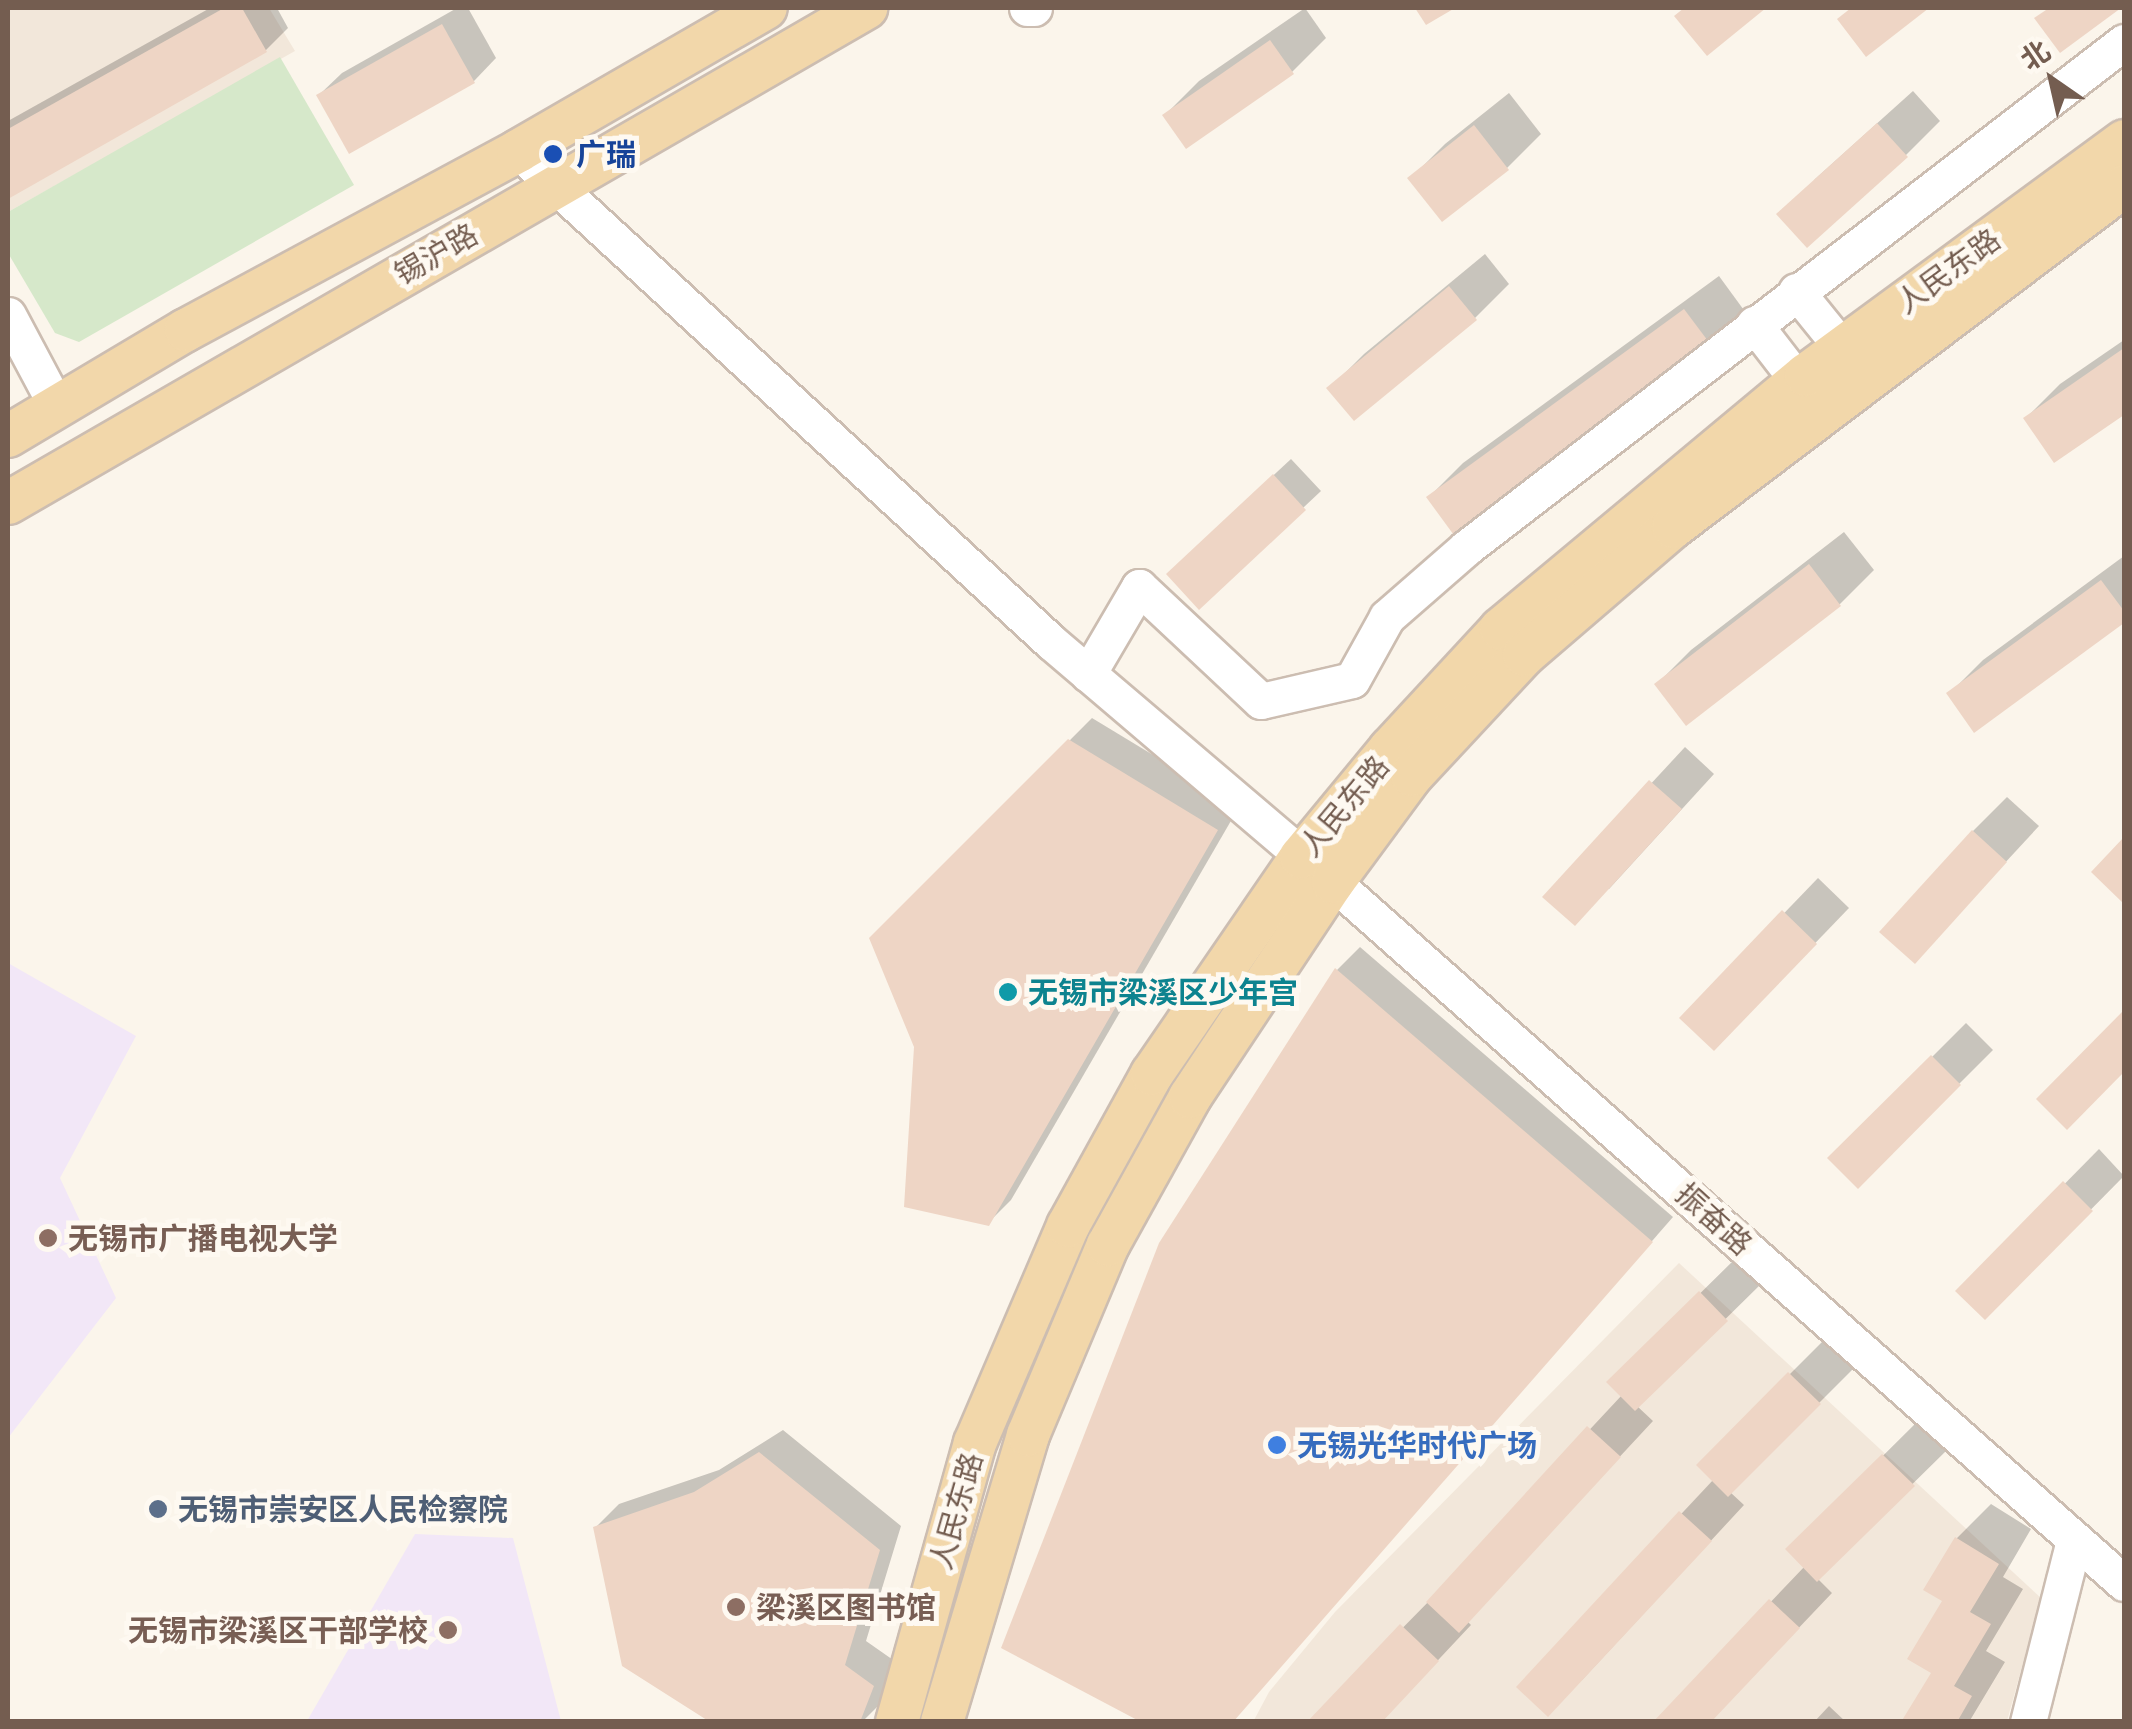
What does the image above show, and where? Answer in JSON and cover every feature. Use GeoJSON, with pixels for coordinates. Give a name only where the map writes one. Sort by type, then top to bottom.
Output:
{"type":"FeatureCollection","features":[{"type":"Feature","properties":{"kind":"main road","name":"锡沪路"},"geometry":{"type":"LineString","coordinates":[[8,436],[186,330],[518,151],[766,8]]}},
{"type":"Feature","properties":{"kind":"main road","name":"锡沪路"},"geometry":{"type":"LineString","coordinates":[[8,503],[866,8]]}},
{"type":"Feature","properties":{"kind":"main road","name":"人民东路"},"geometry":{"type":"LineString","coordinates":[[942,1722],[1028,1435],[1108,1246],[1317,869],[1390,749],[1501,628],[1798,381],[2124,141]]}},
{"type":"Feature","properties":{"kind":"main road","name":"人民东路"},"geometry":{"type":"LineString","coordinates":[[897,1722],[975,1442],[1068,1226],[1152,1074],[1317,869],[1524,655],[1673,526],[2124,186]]}},
{"type":"Feature","properties":{"kind":"street"},"geometry":{"type":"LineString","coordinates":[[1088,674],[1139,587],[1261,701],[1352,680],[1387,616],[1466,548],[1796,290],[2124,42]]}},
{"type":"Feature","properties":{"kind":"street","name":"振奋路"},"geometry":{"type":"LineString","coordinates":[[518,151],[1088,674],[1317,869],[2124,1582]]}},
{"type":"Feature","properties":{"kind":"street"},"geometry":{"type":"LineString","coordinates":[[1796,290],[1842,349]]}},
{"type":"Feature","properties":{"kind":"street"},"geometry":{"type":"LineString","coordinates":[[8,315],[58,407]]}},
{"type":"Feature","properties":{"kind":"street"},"geometry":{"type":"LineString","coordinates":[[1754,324],[1798,381]]}},
{"type":"Feature","properties":{"kind":"street"},"geometry":{"type":"LineString","coordinates":[[2028,1722],[2074,1540]]}},
{"type":"Feature","properties":{"kind":"shaded area"},"geometry":{"type":"Polygon","coordinates":[[[8,8],[269,8],[295,51],[8,212],[8,8]]]}},
{"type":"Feature","properties":{"kind":"shaded area","name":"无锡市广播电视大学"},"geometry":{"type":"Polygon","coordinates":[[[8,963],[136,1036],[60,1178],[116,1298],[8,1438],[8,963]]]}},
{"type":"Feature","properties":{"kind":"shaded area"},"geometry":{"type":"Polygon","coordinates":[[[1679,1263],[2041,1598],[2007,1721],[1253,1722],[1269,1692],[1335,1612],[1679,1263]]]}},
{"type":"Feature","properties":{"kind":"shaded area","name":"无锡市梁溪区干部学校"},"geometry":{"type":"Polygon","coordinates":[[[415,1534],[513,1538],[561,1721],[307,1721],[415,1534]]]}},
{"type":"Feature","properties":{"kind":"green space"},"geometry":{"type":"Polygon","coordinates":[[[280,57],[354,185],[79,342],[55,333],[8,253],[8,212],[280,57]]]}},
{"type":"Feature","properties":{"kind":"building"},"geometry":{"type":"Polygon","coordinates":[[[224,8],[242,8],[267,52],[8,199],[8,129],[224,8]]]}},
{"type":"Feature","properties":{"kind":"building"},"geometry":{"type":"Polygon","coordinates":[[[1415,8],[1455,8],[1426,25],[1415,8]]]}},
{"type":"Feature","properties":{"kind":"building"},"geometry":{"type":"Polygon","coordinates":[[[1684,8],[1766,8],[1707,56],[1674,16],[1684,8]]]}},
{"type":"Feature","properties":{"kind":"building"},"geometry":{"type":"Polygon","coordinates":[[[1851,8],[1929,8],[1866,57],[1837,19],[1851,8]]]}},
{"type":"Feature","properties":{"kind":"building"},"geometry":{"type":"Polygon","coordinates":[[[2049,8],[2121,8],[2060,53],[2034,18],[2049,8]]]}},
{"type":"Feature","properties":{"kind":"building"},"geometry":{"type":"Polygon","coordinates":[[[442,24],[475,83],[349,154],[316,95],[442,24]]]}},
{"type":"Feature","properties":{"kind":"building"},"geometry":{"type":"Polygon","coordinates":[[[1270,40],[1294,74],[1186,149],[1162,115],[1270,40]]]}},
{"type":"Feature","properties":{"kind":"building"},"geometry":{"type":"Polygon","coordinates":[[[1877,123],[1908,157],[1807,248],[1776,214],[1877,123]]]}},
{"type":"Feature","properties":{"kind":"building"},"geometry":{"type":"Polygon","coordinates":[[[1474,125],[1509,170],[1442,222],[1407,178],[1474,125]]]}},
{"type":"Feature","properties":{"kind":"building"},"geometry":{"type":"Polygon","coordinates":[[[1449,286],[1477,320],[1354,421],[1326,388],[1449,286]]]}},
{"type":"Feature","properties":{"kind":"building"},"geometry":{"type":"Polygon","coordinates":[[[1684,309],[1714,349],[1456,538],[1426,497],[1684,309]]]}},
{"type":"Feature","properties":{"kind":"building"},"geometry":{"type":"Polygon","coordinates":[[[2124,348],[2124,415],[2054,463],[2023,418],[2124,348]]]}},
{"type":"Feature","properties":{"kind":"building"},"geometry":{"type":"Polygon","coordinates":[[[1273,474],[1306,510],[1199,610],[1166,574],[1273,474]]]}},
{"type":"Feature","properties":{"kind":"building"},"geometry":{"type":"Polygon","coordinates":[[[1809,564],[1841,606],[1686,726],[1654,684],[1809,564]]]}},
{"type":"Feature","properties":{"kind":"building"},"geometry":{"type":"Polygon","coordinates":[[[2101,580],[2124,611],[2124,623],[1974,733],[1946,693],[2101,580]]]}},
{"type":"Feature","properties":{"kind":"building","name":"无锡市梁溪区少年宫"},"geometry":{"type":"Polygon","coordinates":[[[1068,739],[1218,830],[989,1226],[904,1207],[914,1047],[869,938],[1068,739]]]}},
{"type":"Feature","properties":{"kind":"building"},"geometry":{"type":"Polygon","coordinates":[[[1649,780],[1682,809],[1575,926],[1542,897],[1649,780]]]}},
{"type":"Feature","properties":{"kind":"building"},"geometry":{"type":"Polygon","coordinates":[[[1972,830],[2007,862],[1915,964],[1879,932],[1972,830]]]}},
{"type":"Feature","properties":{"kind":"building"},"geometry":{"type":"Polygon","coordinates":[[[2124,837],[2124,904],[2091,872],[2124,837]]]}},
{"type":"Feature","properties":{"kind":"building"},"geometry":{"type":"Polygon","coordinates":[[[1782,910],[1817,944],[1714,1051],[1679,1018],[1782,910]]]}},
{"type":"Feature","properties":{"kind":"building","name":"无锡光华时代广场"},"geometry":{"type":"Polygon","coordinates":[[[1335,968],[1653,1242],[1233,1722],[1141,1722],[1001,1648],[1159,1243],[1335,968]]]}},
{"type":"Feature","properties":{"kind":"building"},"geometry":{"type":"Polygon","coordinates":[[[2124,1010],[2124,1072],[2067,1130],[2036,1099],[2124,1010]]]}},
{"type":"Feature","properties":{"kind":"building"},"geometry":{"type":"Polygon","coordinates":[[[1931,1055],[1961,1085],[1858,1189],[1827,1158],[1931,1055]]]}},
{"type":"Feature","properties":{"kind":"building"},"geometry":{"type":"Polygon","coordinates":[[[2063,1181],[2093,1211],[1985,1320],[1955,1291],[2063,1181]]]}},
{"type":"Feature","properties":{"kind":"building"},"geometry":{"type":"Polygon","coordinates":[[[1699,1291],[1728,1321],[1635,1411],[1606,1382],[1699,1291]]]}},
{"type":"Feature","properties":{"kind":"building"},"geometry":{"type":"Polygon","coordinates":[[[1788,1372],[1821,1404],[1728,1497],[1696,1465],[1788,1372]]]}},
{"type":"Feature","properties":{"kind":"building"},"geometry":{"type":"Polygon","coordinates":[[[1587,1426],[1621,1457],[1459,1633],[1426,1602],[1587,1426]]]}},
{"type":"Feature","properties":{"kind":"building","name":"梁溪区图书馆"},"geometry":{"type":"Polygon","coordinates":[[[759,1452],[880,1550],[845,1665],[874,1686],[860,1722],[710,1722],[622,1666],[593,1527],[694,1492],[759,1452]]]}},
{"type":"Feature","properties":{"kind":"building"},"geometry":{"type":"Polygon","coordinates":[[[1882,1454],[1915,1486],[1817,1582],[1785,1549],[1882,1454]]]}},
{"type":"Feature","properties":{"kind":"building"},"geometry":{"type":"Polygon","coordinates":[[[1679,1511],[1712,1541],[1548,1717],[1516,1687],[1679,1511]]]}},
{"type":"Feature","properties":{"kind":"building"},"geometry":{"type":"Polygon","coordinates":[[[1955,1537],[1999,1564],[1970,1612],[1991,1624],[1954,1686],[1972,1696],[1957,1722],[1901,1722],[1931,1673],[1907,1659],[1942,1601],[1923,1590],[1955,1537]]]}},
{"type":"Feature","properties":{"kind":"building"},"geometry":{"type":"Polygon","coordinates":[[[1769,1599],[1800,1628],[1711,1722],[1653,1722],[1769,1599]]]}},
{"type":"Feature","properties":{"kind":"building"},"geometry":{"type":"Polygon","coordinates":[[[1400,1624],[1439,1661],[1382,1722],[1307,1722],[1400,1624]]]}},
{"type":"Feature","properties":{"kind":"place","name":"广瑞"},"geometry":{"type":"Point","coordinates":[553,154]}},
{"type":"Feature","properties":{"kind":"place","name":"无锡市梁溪区少年宫"},"geometry":{"type":"Point","coordinates":[1008,992]}},
{"type":"Feature","properties":{"kind":"place","name":"无锡市广播电视大学"},"geometry":{"type":"Point","coordinates":[48,1238]}},
{"type":"Feature","properties":{"kind":"place","name":"无锡光华时代广场"},"geometry":{"type":"Point","coordinates":[1277,1445]}},
{"type":"Feature","properties":{"kind":"place","name":"无锡市崇安区人民检察院"},"geometry":{"type":"Point","coordinates":[158,1509]}},
{"type":"Feature","properties":{"kind":"place","name":"梁溪区图书馆"},"geometry":{"type":"Point","coordinates":[736,1607]}},
{"type":"Feature","properties":{"kind":"place","name":"无锡市梁溪区干部学校"},"geometry":{"type":"Point","coordinates":[448,1630]}}]}
